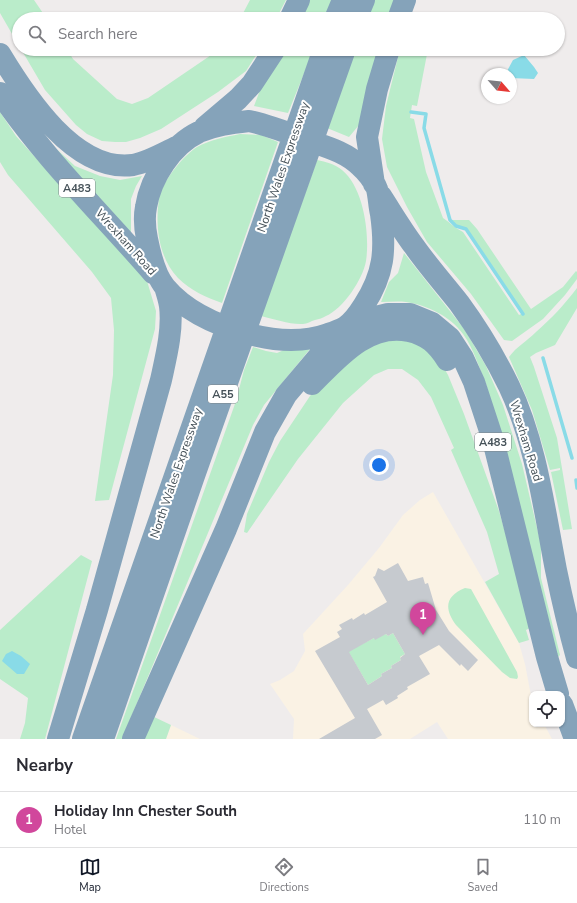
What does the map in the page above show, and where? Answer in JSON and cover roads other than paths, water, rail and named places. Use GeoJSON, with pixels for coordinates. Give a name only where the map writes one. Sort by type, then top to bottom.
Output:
{"type":"FeatureCollection","features":[{"type":"Feature","properties":{"kind":"highway"},"geometry":{"type":"LineString","coordinates":[[293,12],[299,0]]}},
{"type":"Feature","properties":{"kind":"highway"},"geometry":{"type":"LineString","coordinates":[[338,12],[343,0]]}},
{"type":"Feature","properties":{"kind":"highway"},"geometry":{"type":"LineString","coordinates":[[359,12],[364,0]]}},
{"type":"Feature","properties":{"kind":"highway"},"geometry":{"type":"LineString","coordinates":[[400,12],[404,0]]}},
{"type":"Feature","properties":{"kind":"highway"},"geometry":{"type":"LineString","coordinates":[[0,54],[22,90],[70,144],[100,161],[116,165],[134,164],[152,159],[177,147],[198,133],[233,103],[252,84],[270,56]]}},
{"type":"Feature","properties":{"kind":"highway","name":"North Wales Expressway"},"geometry":{"type":"LineString","coordinates":[[83,739],[322,56]]}},
{"type":"Feature","properties":{"kind":"highway","name":"North Wales Expressway"},"geometry":{"type":"LineString","coordinates":[[103,739],[342,56]]}},
{"type":"Feature","properties":{"kind":"highway"},"geometry":{"type":"LineString","coordinates":[[133,739],[226,529],[265,432],[286,395],[363,308],[373,292],[379,278],[382,263],[383,240],[368,137],[377,89],[387,56]]}},
{"type":"Feature","properties":{"kind":"highway","name":"Wrexham Road"},"geometry":{"type":"LineString","coordinates":[[0,93],[55,164],[180,301],[211,321],[236,330],[278,340],[318,338],[347,325]]}},
{"type":"Feature","properties":{"kind":"highway","name":"Wrexham Road"},"geometry":{"type":"LineString","coordinates":[[198,133],[214,126],[249,121],[266,124],[328,147],[345,155],[360,166],[413,246],[459,303],[492,355],[509,387],[524,425],[537,472],[556,570],[570,635],[577,658]]}},
{"type":"Feature","properties":{"kind":"highway"},"geometry":{"type":"LineString","coordinates":[[58,739],[99,603],[168,350],[171,322],[170,306],[148,246],[145,227],[146,206],[151,188],[162,166],[177,147]]}},
{"type":"Feature","properties":{"kind":"highway","name":"A483"},"geometry":{"type":"LineString","coordinates":[[347,325],[388,314],[410,314],[432,323],[450,338],[464,358],[474,382],[493,440],[546,657],[557,691]]}},
{"type":"Feature","properties":{"kind":"highway"},"geometry":{"type":"LineString","coordinates":[[226,529],[276,433],[304,392],[345,350],[367,336],[383,330],[399,329],[414,332],[439,347],[453,370],[473,415],[493,440]]}},
{"type":"Feature","properties":{"kind":"highway"},"geometry":{"type":"LineString","coordinates":[[565,712],[575,739]]}},
{"type":"Feature","properties":{"kind":"water"},"geometry":{"type":"Polygon","coordinates":[[[525,56],[538,73],[534,79],[517,78],[517,68],[509,68],[513,60],[525,56]]]}},
{"type":"Feature","properties":{"kind":"water"},"geometry":{"type":"Polygon","coordinates":[[[12,651],[21,656],[30,664],[24,674],[17,674],[2,661],[6,654],[12,651]]]}},
{"type":"Feature","properties":{"kind":"waterway"},"geometry":{"type":"LineString","coordinates":[[411,112],[426,114],[424,128],[450,220],[456,226],[466,229],[523,314]]}},
{"type":"Feature","properties":{"kind":"waterway"},"geometry":{"type":"LineString","coordinates":[[543,358],[572,458]]}},
{"type":"Feature","properties":{"kind":"waterway"},"geometry":{"type":"LineString","coordinates":[[576,480],[577,488]]}},
{"type":"Feature","properties":{"kind":"place","name":"Holiday Inn Chester South"},"geometry":{"type":"Point","coordinates":[423,635]}}]}
